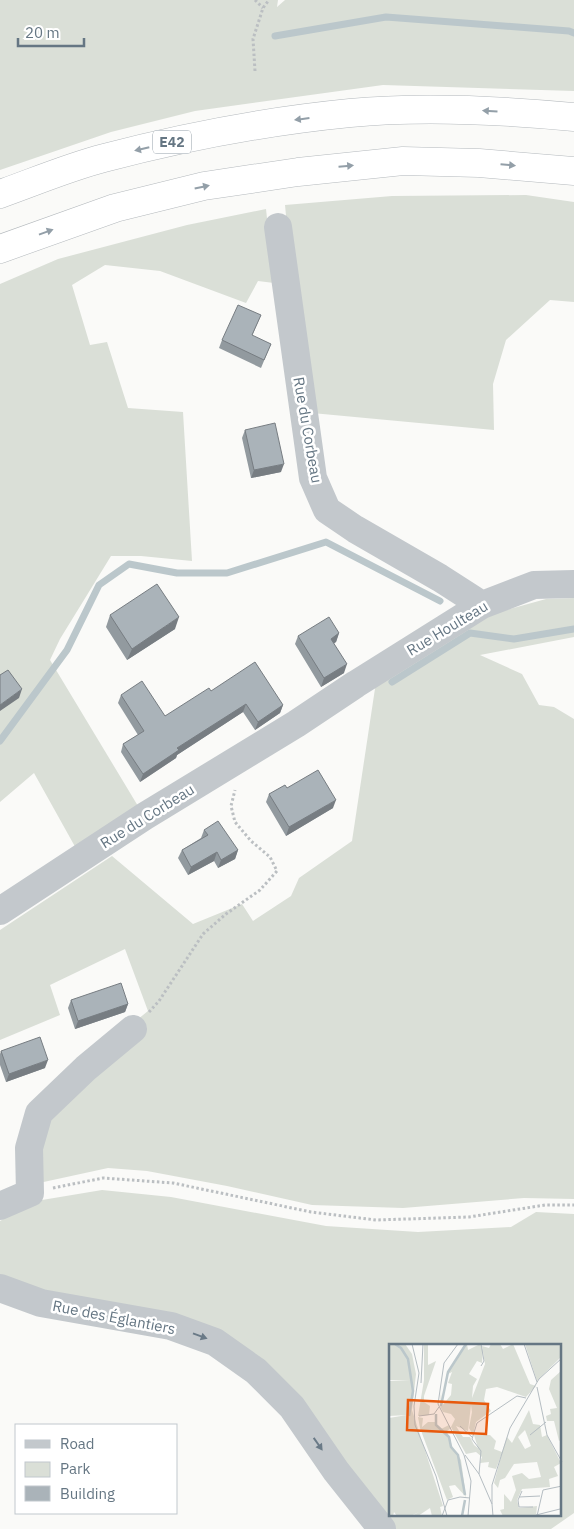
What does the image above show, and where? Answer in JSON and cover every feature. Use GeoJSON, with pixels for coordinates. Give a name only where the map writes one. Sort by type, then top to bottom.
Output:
{"type":"FeatureCollection","features":[{"type":"Feature","properties":{"kind":"highway","name":"E42"},"geometry":{"type":"LineString","coordinates":[[0,194],[102,158],[194,137],[274,123],[350,113],[411,110],[473,110],[574,117]]}},
{"type":"Feature","properties":{"kind":"highway"},"geometry":{"type":"LineString","coordinates":[[0,249],[115,208],[204,186],[298,172],[403,162],[479,163],[574,171]]}},
{"type":"Feature","properties":{"kind":"street","name":"Rue du Corbeau"},"geometry":{"type":"LineString","coordinates":[[278,227],[313,478],[326,510],[482,605]]}},
{"type":"Feature","properties":{"kind":"street","name":"Rue Houlteau"},"geometry":{"type":"LineString","coordinates":[[296,724],[380,668],[482,605],[534,584],[574,584]]}},
{"type":"Feature","properties":{"kind":"street","name":"Rue du Corbeau"},"geometry":{"type":"LineString","coordinates":[[0,911],[145,816],[296,724]]}},
{"type":"Feature","properties":{"kind":"street"},"geometry":{"type":"LineString","coordinates":[[0,1206],[30,1193],[29,1148],[39,1113],[86,1068],[133,1029]]}},
{"type":"Feature","properties":{"kind":"street","name":"Rue des Églantiers"},"geometry":{"type":"LineString","coordinates":[[0,1288],[41,1303],[170,1326],[215,1342],[256,1371],[292,1407],[336,1471],[382,1529]]}},
{"type":"Feature","properties":{"kind":"path"},"geometry":{"type":"LineString","coordinates":[[255,0],[263,8]]}},
{"type":"Feature","properties":{"kind":"path"},"geometry":{"type":"LineString","coordinates":[[255,71],[253,39],[263,8],[269,0]]}},
{"type":"Feature","properties":{"kind":"path"},"geometry":{"type":"LineString","coordinates":[[133,1029],[159,1001],[204,934],[226,914],[260,890],[277,871],[270,857],[251,841],[235,822],[231,806],[241,758]]}},
{"type":"Feature","properties":{"kind":"path"},"geometry":{"type":"LineString","coordinates":[[30,1193],[103,1178],[173,1184],[311,1212],[376,1220],[469,1217],[545,1206],[574,1205]]}},
{"type":"Feature","properties":{"kind":"green space"},"geometry":{"type":"Polygon","coordinates":[[[0,0],[278,0],[277,7],[285,0],[574,0],[574,91],[383,85],[195,111],[111,132],[0,170],[0,0]]]}},
{"type":"Feature","properties":{"kind":"green space"},"geometry":{"type":"Polygon","coordinates":[[[526,195],[574,202],[574,302],[550,300],[506,340],[493,384],[494,430],[312,413],[290,258],[285,205],[392,196],[526,195]]]}},
{"type":"Feature","properties":{"kind":"green space"},"geometry":{"type":"Polygon","coordinates":[[[266,209],[274,283],[258,281],[246,303],[160,271],[105,265],[72,285],[90,345],[107,342],[128,408],[183,412],[192,561],[141,556],[111,556],[60,639],[50,660],[141,811],[78,852],[34,773],[0,802],[0,284],[58,259],[187,225],[266,209]]]}},
{"type":"Feature","properties":{"kind":"green space"},"geometry":{"type":"Polygon","coordinates":[[[574,598],[574,637],[480,655],[522,674],[539,705],[554,707],[574,719],[574,1199],[524,1198],[403,1208],[312,1205],[147,1171],[108,1168],[39,1183],[38,1134],[127,1028],[148,1011],[125,949],[50,985],[60,1015],[0,1040],[0,930],[112,856],[193,924],[242,904],[253,921],[291,896],[299,878],[352,841],[376,682],[445,640],[495,613],[546,599],[574,598]]]}},
{"type":"Feature","properties":{"kind":"green space"},"geometry":{"type":"Polygon","coordinates":[[[102,1190],[171,1197],[326,1226],[418,1232],[511,1227],[536,1212],[574,1214],[574,1513],[551,1529],[393,1529],[218,1332],[0,1283],[0,1221],[36,1201],[102,1190]]]}},
{"type":"Feature","properties":{"kind":"building"},"geometry":{"type":"Polygon","coordinates":[[[238,305],[261,315],[252,335],[271,344],[264,360],[222,340],[238,305]]]}},
{"type":"Feature","properties":{"kind":"building"},"geometry":{"type":"Polygon","coordinates":[[[275,423],[284,464],[254,470],[245,430],[275,423]]]}},
{"type":"Feature","properties":{"kind":"building"},"geometry":{"type":"Polygon","coordinates":[[[157,584],[179,617],[132,649],[110,615],[157,584]]]}},
{"type":"Feature","properties":{"kind":"building"},"geometry":{"type":"Polygon","coordinates":[[[329,617],[339,633],[331,639],[347,664],[324,678],[298,636],[329,617]]]}},
{"type":"Feature","properties":{"kind":"building"},"geometry":{"type":"Polygon","coordinates":[[[255,662],[283,705],[258,722],[246,704],[177,748],[179,750],[143,774],[123,744],[144,731],[121,695],[142,681],[165,716],[209,688],[211,691],[255,662]]]}},
{"type":"Feature","properties":{"kind":"building"},"geometry":{"type":"Polygon","coordinates":[[[8,670],[22,689],[0,705],[0,675],[8,670]]]}},
{"type":"Feature","properties":{"kind":"building"},"geometry":{"type":"Polygon","coordinates":[[[318,770],[336,800],[289,827],[269,794],[285,785],[287,788],[318,770]]]}},
{"type":"Feature","properties":{"kind":"building"},"geometry":{"type":"Polygon","coordinates":[[[218,821],[238,850],[221,860],[217,852],[191,867],[182,850],[208,835],[204,830],[218,821]]]}},
{"type":"Feature","properties":{"kind":"building"},"geometry":{"type":"Polygon","coordinates":[[[121,983],[128,1004],[78,1021],[71,1000],[121,983]]]}},
{"type":"Feature","properties":{"kind":"building"},"geometry":{"type":"Polygon","coordinates":[[[40,1037],[48,1060],[9,1074],[1,1051],[40,1037]]]}},
{"type":"Feature","properties":{"kind":"waterway"},"geometry":{"type":"LineString","coordinates":[[275,36],[386,17],[569,31],[574,33]]}},
{"type":"Feature","properties":{"kind":"waterway"},"geometry":{"type":"LineString","coordinates":[[0,741],[67,650],[99,585],[129,564],[177,573],[227,573],[326,542],[440,601]]}},
{"type":"Feature","properties":{"kind":"waterway"},"geometry":{"type":"LineString","coordinates":[[392,682],[470,633],[514,639],[574,629]]}}]}
